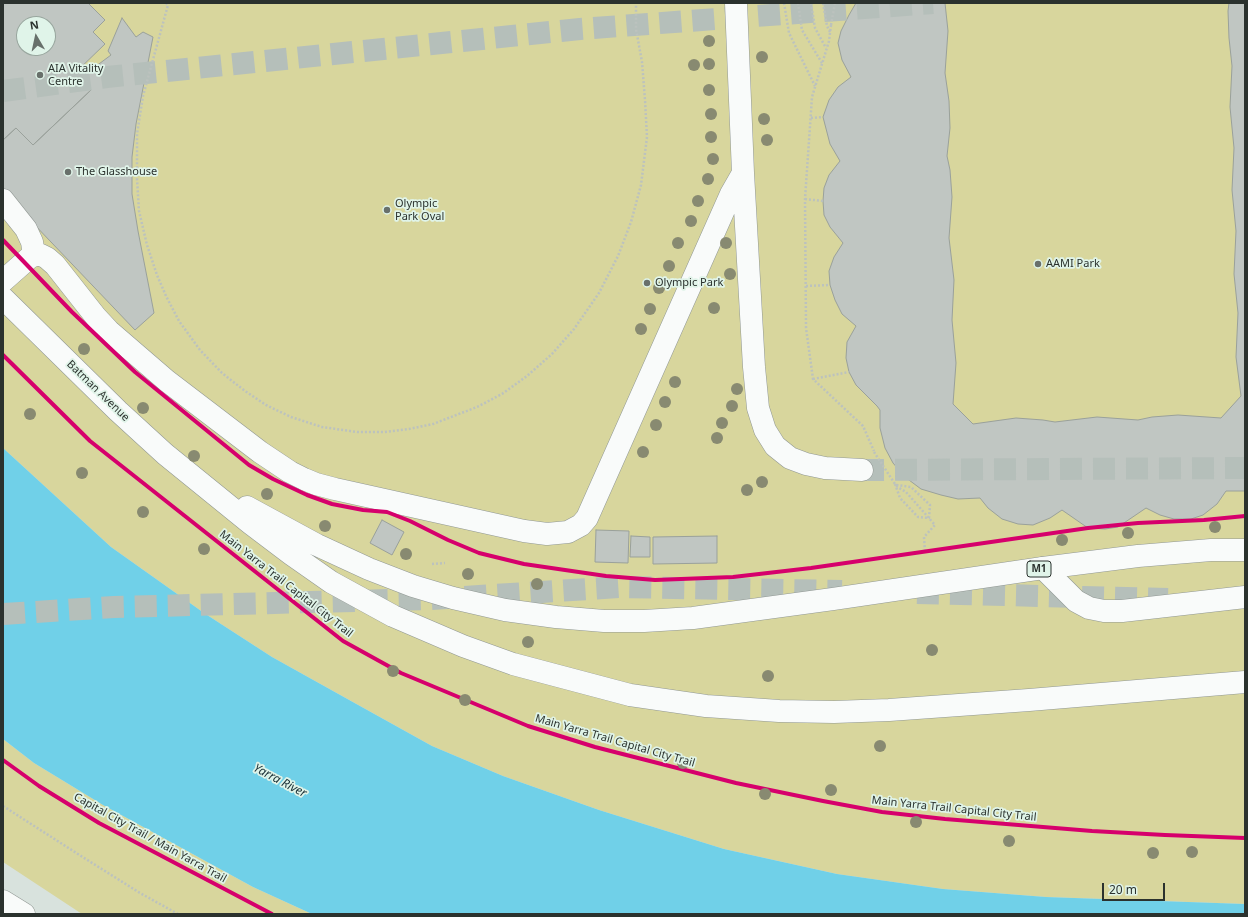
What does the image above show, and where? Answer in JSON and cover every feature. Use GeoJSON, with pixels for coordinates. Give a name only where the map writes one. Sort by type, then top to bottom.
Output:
{"type":"FeatureCollection","features":[{"type":"Feature","properties":{"kind":"main road"},"geometry":{"type":"LineString","coordinates":[[736,3],[743,173],[754,367],[758,408],[765,430],[776,446],[790,458],[806,464],[825,468],[862,470]]}},
{"type":"Feature","properties":{"kind":"main road"},"geometry":{"type":"LineString","coordinates":[[3,281],[34,255],[41,256],[55,265],[96,317],[167,381],[260,452],[290,472],[316,484],[524,531],[547,534],[562,533],[575,530],[586,518],[731,194],[743,173]]}},
{"type":"Feature","properties":{"kind":"main road"},"geometry":{"type":"LineString","coordinates":[[3,200],[26,229],[32,242],[34,255]]}},
{"type":"Feature","properties":{"kind":"main road","name":"Batman Avenue"},"geometry":{"type":"LineString","coordinates":[[3,298],[118,411],[165,454],[197,479]]}},
{"type":"Feature","properties":{"kind":"main road"},"geometry":{"type":"LineString","coordinates":[[197,479],[250,524],[331,582],[393,616],[463,646],[513,664],[630,695],[714,707],[779,712],[834,712],[889,710],[1029,700],[1245,682]]}},
{"type":"Feature","properties":{"kind":"main road","name":"M1"},"geometry":{"type":"LineString","coordinates":[[197,479],[317,545],[369,569],[413,586],[453,598],[505,610],[556,617],[604,621],[644,621],[693,618],[1042,568],[1212,550],[1245,550]]}},
{"type":"Feature","properties":{"kind":"main road"},"geometry":{"type":"LineString","coordinates":[[1042,568],[1076,601],[1089,608],[1104,611],[1122,611],[1245,597]]}},
{"type":"Feature","properties":{"kind":"main road"},"geometry":{"type":"LineString","coordinates":[[3,901],[24,914]]}},
{"type":"Feature","properties":{"kind":"path"},"geometry":{"type":"LineString","coordinates":[[166,3],[168,6],[143,96],[138,134],[137,164],[139,211],[147,245],[166,296],[179,321],[200,350],[218,369],[266,406],[291,417],[322,426],[357,432],[384,432],[409,430],[433,424],[477,407],[502,394],[527,376],[552,354],[574,329],[599,293],[618,256],[631,222],[642,178],[647,137],[642,62],[636,29],[636,3]]}},
{"type":"Feature","properties":{"kind":"path"},"geometry":{"type":"LineString","coordinates":[[784,3],[789,33],[815,86]]}},
{"type":"Feature","properties":{"kind":"path"},"geometry":{"type":"LineString","coordinates":[[798,3],[802,30],[822,63]]}},
{"type":"Feature","properties":{"kind":"path"},"geometry":{"type":"LineString","coordinates":[[811,3],[815,28],[826,48]]}},
{"type":"Feature","properties":{"kind":"path"},"geometry":{"type":"LineString","coordinates":[[824,3],[827,26],[830,32]]}},
{"type":"Feature","properties":{"kind":"path"},"geometry":{"type":"LineString","coordinates":[[835,3],[830,32],[812,97],[805,199],[806,328],[813,379],[863,426],[874,452],[895,485],[900,498],[918,517],[929,518]]}},
{"type":"Feature","properties":{"kind":"path"},"geometry":{"type":"LineString","coordinates":[[811,118],[823,117]]}},
{"type":"Feature","properties":{"kind":"path"},"geometry":{"type":"LineString","coordinates":[[805,199],[823,201]]}},
{"type":"Feature","properties":{"kind":"path"},"geometry":{"type":"LineString","coordinates":[[806,286],[830,285]]}},
{"type":"Feature","properties":{"kind":"path"},"geometry":{"type":"LineString","coordinates":[[813,379],[849,372]]}},
{"type":"Feature","properties":{"kind":"path"},"geometry":{"type":"LineString","coordinates":[[895,485],[906,492],[935,525],[924,537],[925,552]]}},
{"type":"Feature","properties":{"kind":"path"},"geometry":{"type":"LineString","coordinates":[[895,485],[911,487],[930,505],[929,518]]}},
{"type":"Feature","properties":{"kind":"path"},"geometry":{"type":"LineString","coordinates":[[917,553],[933,550]]}},
{"type":"Feature","properties":{"kind":"path"},"geometry":{"type":"LineString","coordinates":[[432,564],[445,562]]}},
{"type":"Feature","properties":{"kind":"path"},"geometry":{"type":"LineString","coordinates":[[3,806],[140,893],[178,914]]}},
{"type":"Feature","properties":{"kind":"shaded area","name":"Olympic Park"},"geometry":{"type":"Polygon","coordinates":[[[3,3],[1245,3],[1245,904],[1046,897],[943,889],[837,874],[724,849],[599,810],[503,776],[432,746],[272,657],[204,613],[111,547],[3,448],[3,3]]]}},
{"type":"Feature","properties":{"kind":"shaded area"},"geometry":{"type":"Polygon","coordinates":[[[3,739],[34,763],[103,805],[253,887],[312,914],[82,914],[3,862],[3,739]]]}},
{"type":"Feature","properties":{"kind":"water","name":"Yarra River"},"geometry":{"type":"Polygon","coordinates":[[[3,448],[111,547],[204,613],[272,657],[432,746],[503,776],[599,810],[724,849],[837,874],[943,889],[1046,897],[1245,904],[1245,914],[312,914],[253,887],[103,805],[34,763],[3,739],[3,448]]]}},
{"type":"Feature","properties":{"kind":"building","name":"AIA Vitality Centre"},"geometry":{"type":"Polygon","coordinates":[[[3,3],[88,3],[105,20],[93,32],[105,44],[75,73],[91,90],[33,145],[16,128],[3,140],[3,3]]]}},
{"type":"Feature","properties":{"kind":"building"},"geometry":{"type":"Polygon","coordinates":[[[856,3],[945,3],[948,31],[945,73],[949,101],[950,128],[947,156],[950,170],[952,197],[949,238],[954,280],[952,320],[956,363],[953,404],[973,424],[1016,418],[1055,422],[1097,417],[1138,420],[1152,417],[1178,415],[1221,418],[1241,396],[1236,357],[1238,313],[1234,274],[1236,231],[1232,190],[1234,148],[1230,107],[1232,66],[1228,11],[1229,3],[1245,3],[1245,491],[1226,491],[1217,504],[1203,515],[1191,519],[1174,519],[1160,515],[1146,508],[1118,527],[1105,529],[1088,528],[1062,510],[1050,518],[1033,525],[1018,524],[1002,519],[988,508],[980,498],[958,499],[921,489],[905,477],[893,463],[885,448],[880,428],[880,410],[856,385],[849,372],[846,358],[847,342],[856,326],[842,314],[835,300],[830,285],[829,271],[834,257],[843,243],[830,227],[824,215],[824,188],[829,175],[840,161],[830,144],[823,117],[829,100],[838,87],[851,77],[842,60],[838,43],[841,31],[856,3]]]}},
{"type":"Feature","properties":{"kind":"building","name":"The Glasshouse"},"geometry":{"type":"Polygon","coordinates":[[[122,18],[136,37],[143,32],[153,37],[136,124],[132,157],[132,194],[154,313],[135,330],[30,220],[31,218],[3,188],[3,140],[16,128],[33,145],[91,90],[80,78],[111,55],[108,51],[122,18]]]}},
{"type":"Feature","properties":{"kind":"building"},"geometry":{"type":"Polygon","coordinates":[[[382,520],[404,532],[392,555],[370,543],[382,520]]]}},
{"type":"Feature","properties":{"kind":"building"},"geometry":{"type":"Polygon","coordinates":[[[596,530],[629,531],[628,563],[595,562],[596,530]]]}},
{"type":"Feature","properties":{"kind":"building"},"geometry":{"type":"Polygon","coordinates":[[[631,536],[650,537],[650,557],[630,557],[631,536]]]}},
{"type":"Feature","properties":{"kind":"building"},"geometry":{"type":"Polygon","coordinates":[[[717,536],[717,563],[653,564],[653,537],[717,536]]]}},
{"type":"Feature","properties":{"kind":"tunnel"},"geometry":{"type":"LineString","coordinates":[[3,91],[107,77],[580,29],[933,3]]}},
{"type":"Feature","properties":{"kind":"tunnel"},"geometry":{"type":"LineString","coordinates":[[862,470],[1245,468]]}},
{"type":"Feature","properties":{"kind":"tunnel"},"geometry":{"type":"LineString","coordinates":[[3,614],[114,607],[431,599],[620,587],[842,591]]}},
{"type":"Feature","properties":{"kind":"tunnel"},"geometry":{"type":"LineString","coordinates":[[917,593],[1168,599]]}},
{"type":"Feature","properties":{"kind":"cycle path"},"geometry":{"type":"LineString","coordinates":[[3,240],[72,312],[135,372],[249,465],[273,479],[307,495],[332,504],[363,510],[387,512],[479,553],[524,564],[606,576],[655,580],[733,577],[811,568],[1088,528],[1245,516]]}},
{"type":"Feature","properties":{"kind":"cycle path","name":"Main Yarra Trail Capital City Trail"},"geometry":{"type":"LineString","coordinates":[[3,355],[90,441],[343,641],[401,673],[528,726],[595,747],[736,783],[882,812],[945,819],[1092,831],[1245,838]]}},
{"type":"Feature","properties":{"kind":"cycle path","name":"Capital City Trail / Main Yarra Trail"},"geometry":{"type":"LineString","coordinates":[[3,760],[39,786],[99,823],[272,914]]}},
{"type":"Feature","properties":{"kind":"place","name":"AIA Vitality Centre"},"geometry":{"type":"Point","coordinates":[40,75]}},
{"type":"Feature","properties":{"kind":"place","name":"The Glasshouse"},"geometry":{"type":"Point","coordinates":[68,172]}},
{"type":"Feature","properties":{"kind":"place","name":"Olympic Park Oval"},"geometry":{"type":"Point","coordinates":[387,210]}},
{"type":"Feature","properties":{"kind":"place","name":"AAMI Park"},"geometry":{"type":"Point","coordinates":[1038,264]}},
{"type":"Feature","properties":{"kind":"place","name":"Olympic Park"},"geometry":{"type":"Point","coordinates":[647,283]}}]}
